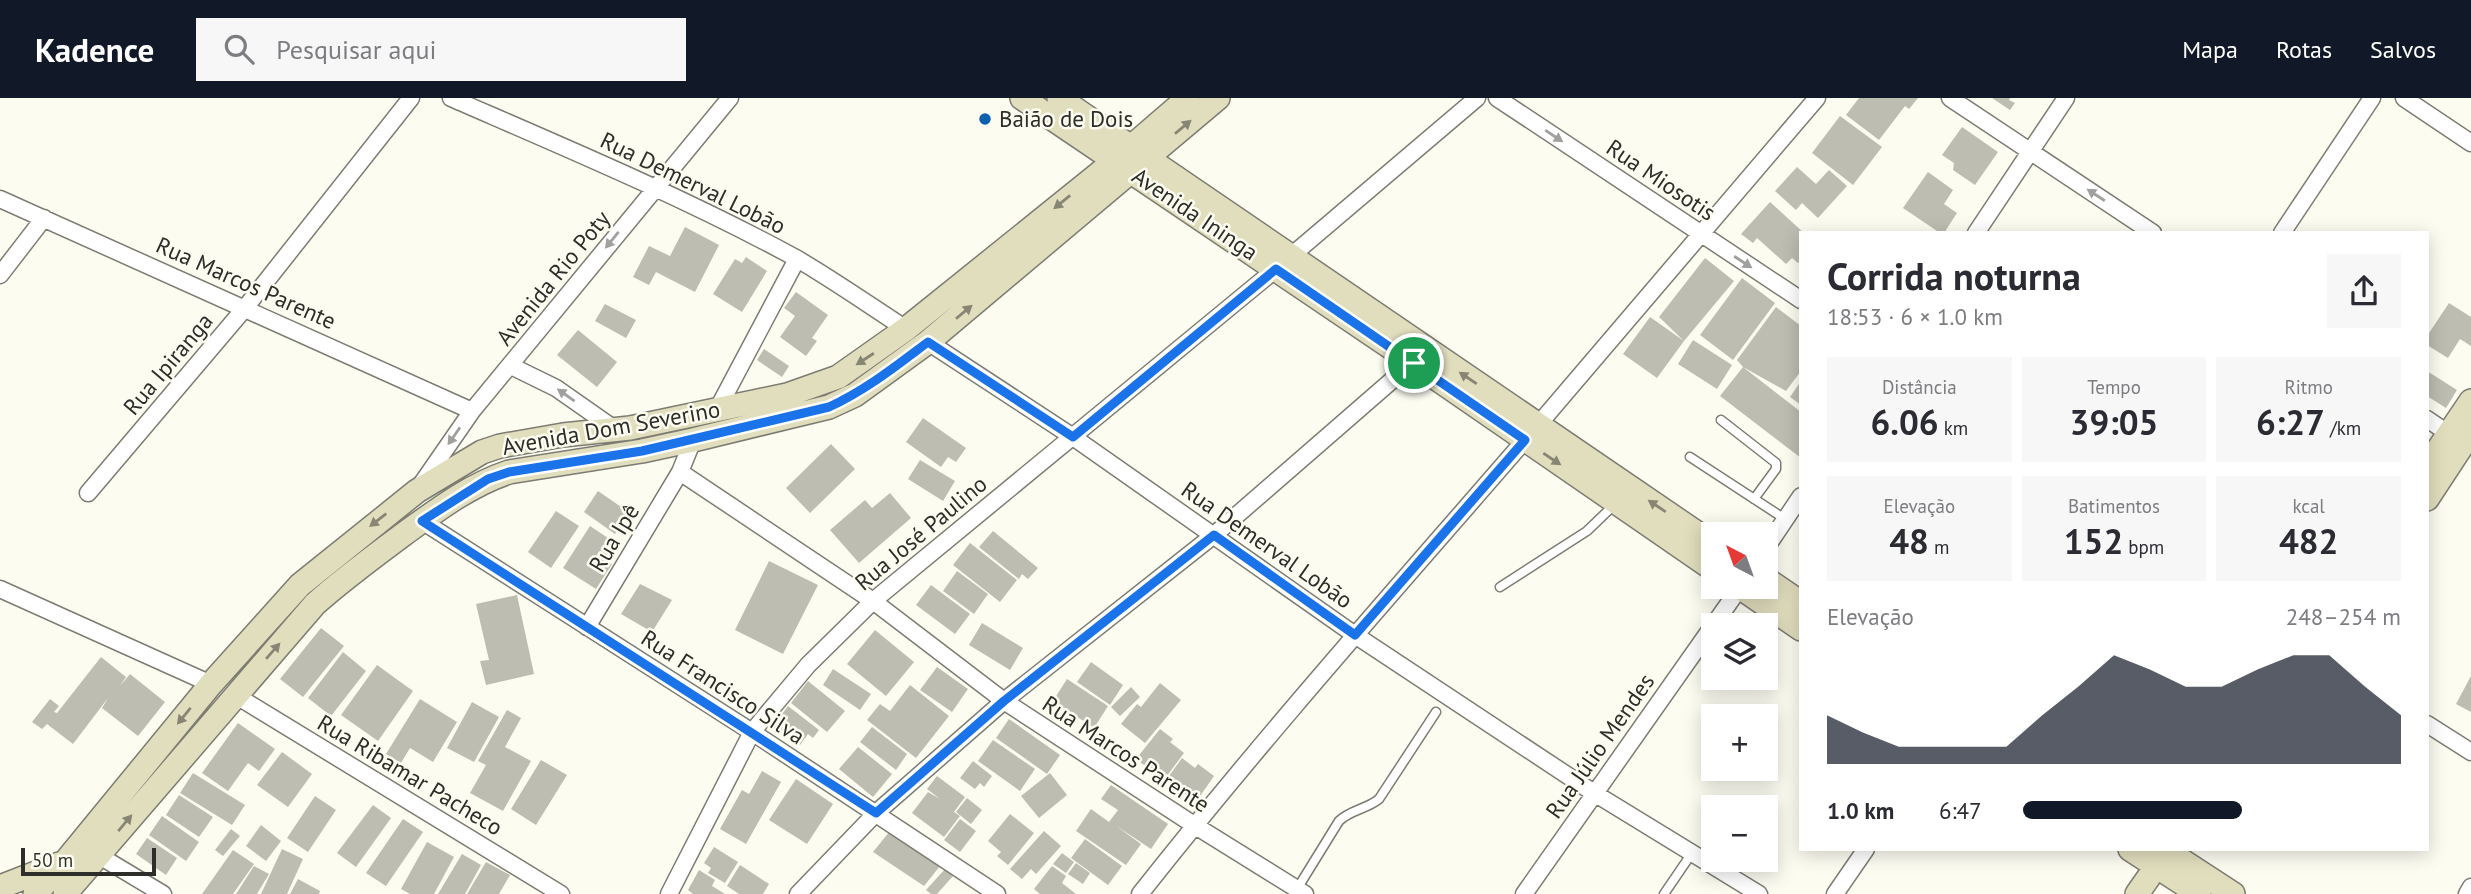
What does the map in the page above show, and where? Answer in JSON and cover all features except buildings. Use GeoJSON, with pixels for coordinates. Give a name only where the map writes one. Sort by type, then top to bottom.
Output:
{"type":"FeatureCollection","features":[{"type":"Feature","properties":{"kind":"main road","name":"Avenida Ininga"},"geometry":{"type":"LineString","coordinates":[[1022,98],[1132,158]]}},
{"type":"Feature","properties":{"kind":"main road","name":"Avenida Ininga"},"geometry":{"type":"LineString","coordinates":[[1059,98],[1132,158],[1532,433],[1701,537]]}},
{"type":"Feature","properties":{"kind":"main road","name":"Avenida Dom Severino"},"geometry":{"type":"LineString","coordinates":[[66,893],[315,604],[422,521],[488,479],[509,472],[694,440],[829,407],[866,388],[928,342],[1132,158],[1188,98]]}},
{"type":"Feature","properties":{"kind":"main road","name":"Avenida Dom Severino"},"geometry":{"type":"LineString","coordinates":[[35,894],[65,862],[211,684],[300,585],[417,491],[474,457],[499,446],[563,435],[617,430],[717,410],[787,395],[838,377],[906,329],[1132,158],[1218,98]]}},
{"type":"Feature","properties":{"kind":"main road"},"geometry":{"type":"LineString","coordinates":[[2429,496],[2463,440],[2471,401]]}},
{"type":"Feature","properties":{"kind":"main road","name":"Avenida Ininga"},"geometry":{"type":"LineString","coordinates":[[1532,433],[1617,503],[1701,561]]}},
{"type":"Feature","properties":{"kind":"main road"},"geometry":{"type":"LineString","coordinates":[[2429,465],[2463,440]]}},
{"type":"Feature","properties":{"kind":"main road"},"geometry":{"type":"LineString","coordinates":[[1778,587],[1799,602]]}},
{"type":"Feature","properties":{"kind":"main road"},"geometry":{"type":"LineString","coordinates":[[1757,599],[1799,628]]}},
{"type":"Feature","properties":{"kind":"main road"},"geometry":{"type":"LineString","coordinates":[[2136,851],[2171,862],[2233,894]]}},
{"type":"Feature","properties":{"kind":"main road"},"geometry":{"type":"LineString","coordinates":[[0,887],[65,862]]}},
{"type":"Feature","properties":{"kind":"main road"},"geometry":{"type":"LineString","coordinates":[[2137,894],[2171,862]]}},
{"type":"Feature","properties":{"kind":"main road"},"geometry":{"type":"LineString","coordinates":[[2171,862],[2199,894]]}},
{"type":"Feature","properties":{"kind":"street","name":"Rua Ipiranga"},"geometry":{"type":"LineString","coordinates":[[88,494],[245,308],[411,98]]}},
{"type":"Feature","properties":{"kind":"street","name":"Rua Demerval Lobão"},"geometry":{"type":"LineString","coordinates":[[451,98],[655,187],[797,259],[906,329]]}},
{"type":"Feature","properties":{"kind":"street","name":"Avenida Rio Poty"},"geometry":{"type":"LineString","coordinates":[[417,491],[472,411],[730,98]]}},
{"type":"Feature","properties":{"kind":"street","name":"Rua José Paulino"},"geometry":{"type":"LineString","coordinates":[[669,894],[752,732],[808,665],[873,601],[1477,98]]}},
{"type":"Feature","properties":{"kind":"street","name":"Rua Miosotis"},"geometry":{"type":"LineString","coordinates":[[1497,98],[1799,299]]}},
{"type":"Feature","properties":{"kind":"street"},"geometry":{"type":"LineString","coordinates":[[1140,894],[1355,635],[1532,433],[1817,98]]}},
{"type":"Feature","properties":{"kind":"street"},"geometry":{"type":"LineString","coordinates":[[1950,98],[2150,231]]}},
{"type":"Feature","properties":{"kind":"street"},"geometry":{"type":"LineString","coordinates":[[1977,231],[2066,98]]}},
{"type":"Feature","properties":{"kind":"street"},"geometry":{"type":"LineString","coordinates":[[2283,231],[2372,98]]}},
{"type":"Feature","properties":{"kind":"street"},"geometry":{"type":"LineString","coordinates":[[2404,98],[2471,143]]}},
{"type":"Feature","properties":{"kind":"street","name":"Rua Marcos Parente"},"geometry":{"type":"LineString","coordinates":[[0,199],[472,411]]}},
{"type":"Feature","properties":{"kind":"street"},"geometry":{"type":"LineString","coordinates":[[0,275],[44,218]]}},
{"type":"Feature","properties":{"kind":"street"},"geometry":{"type":"LineString","coordinates":[[717,410],[797,259]]}},
{"type":"Feature","properties":{"kind":"street","name":"Rua Demerval Lobão"},"geometry":{"type":"LineString","coordinates":[[928,342],[1073,437],[1355,635],[1594,793],[1759,894]]}},
{"type":"Feature","properties":{"kind":"street"},"geometry":{"type":"LineString","coordinates":[[798,894],[876,813],[1004,701],[1214,535],[1420,356]]}},
{"type":"Feature","properties":{"kind":"street"},"geometry":{"type":"LineString","coordinates":[[511,366],[556,388],[617,430]]}},
{"type":"Feature","properties":{"kind":"street"},"geometry":{"type":"LineString","coordinates":[[2429,420],[2463,440]]}},
{"type":"Feature","properties":{"kind":"street"},"geometry":{"type":"LineString","coordinates":[[680,472],[694,440]]}},
{"type":"Feature","properties":{"kind":"street","name":"Rua Marcos Parente"},"geometry":{"type":"LineString","coordinates":[[680,472],[873,601],[1004,701],[1301,892]]}},
{"type":"Feature","properties":{"kind":"street","name":"Rua Ipê"},"geometry":{"type":"LineString","coordinates":[[587,627],[680,472]]}},
{"type":"Feature","properties":{"kind":"street"},"geometry":{"type":"LineString","coordinates":[[1778,530],[1799,499]]}},
{"type":"Feature","properties":{"kind":"street","name":"Rua Francisco Silva"},"geometry":{"type":"LineString","coordinates":[[422,521],[752,732],[997,894]]}},
{"type":"Feature","properties":{"kind":"street"},"geometry":{"type":"LineString","coordinates":[[0,589],[211,684]]}},
{"type":"Feature","properties":{"kind":"street","name":"Rua Júlio Mendes"},"geometry":{"type":"LineString","coordinates":[[1524,894],[1731,599]]}},
{"type":"Feature","properties":{"kind":"street","name":"Rua Ribamar Pacheco"},"geometry":{"type":"LineString","coordinates":[[235,695],[561,894]]}},
{"type":"Feature","properties":{"kind":"street"},"geometry":{"type":"LineString","coordinates":[[2429,725],[2471,752]]}},
{"type":"Feature","properties":{"kind":"street"},"geometry":{"type":"LineString","coordinates":[[1835,894],[1865,851]]}},
{"type":"Feature","properties":{"kind":"street"},"geometry":{"type":"LineString","coordinates":[[98,855],[163,894]]}},
{"type":"Feature","properties":{"kind":"street"},"geometry":{"type":"LineString","coordinates":[[2467,894],[2471,887]]}},
{"type":"Feature","properties":{"kind":"lane"},"geometry":{"type":"LineString","coordinates":[[1721,420],[1776,463],[1776,469],[1754,499]]}},
{"type":"Feature","properties":{"kind":"lane"},"geometry":{"type":"LineString","coordinates":[[1690,457],[1785,519]]}},
{"type":"Feature","properties":{"kind":"lane"},"geometry":{"type":"LineString","coordinates":[[1500,587],[1587,531],[1617,503]]}},
{"type":"Feature","properties":{"kind":"lane"},"geometry":{"type":"LineString","coordinates":[[1301,892],[1339,821],[1345,815],[1379,799],[1436,712]]}},
{"type":"Feature","properties":{"kind":"lane"},"geometry":{"type":"LineString","coordinates":[[1664,894],[1692,853]]}},
{"type":"Feature","properties":{"kind":"place","name":"Baião de Dois"},"geometry":{"type":"Point","coordinates":[985,119]}},
{"type":"Feature","properties":{"kind":"route"},"geometry":{"type":"LineString","coordinates":[[1276,269],[1414,363],[1525,440],[1355,635],[1214,535],[1004,701],[876,813],[422,521],[488,479],[509,472],[642,451],[829,407],[855,395],[928,342],[1073,437],[1276,269]]}}]}
